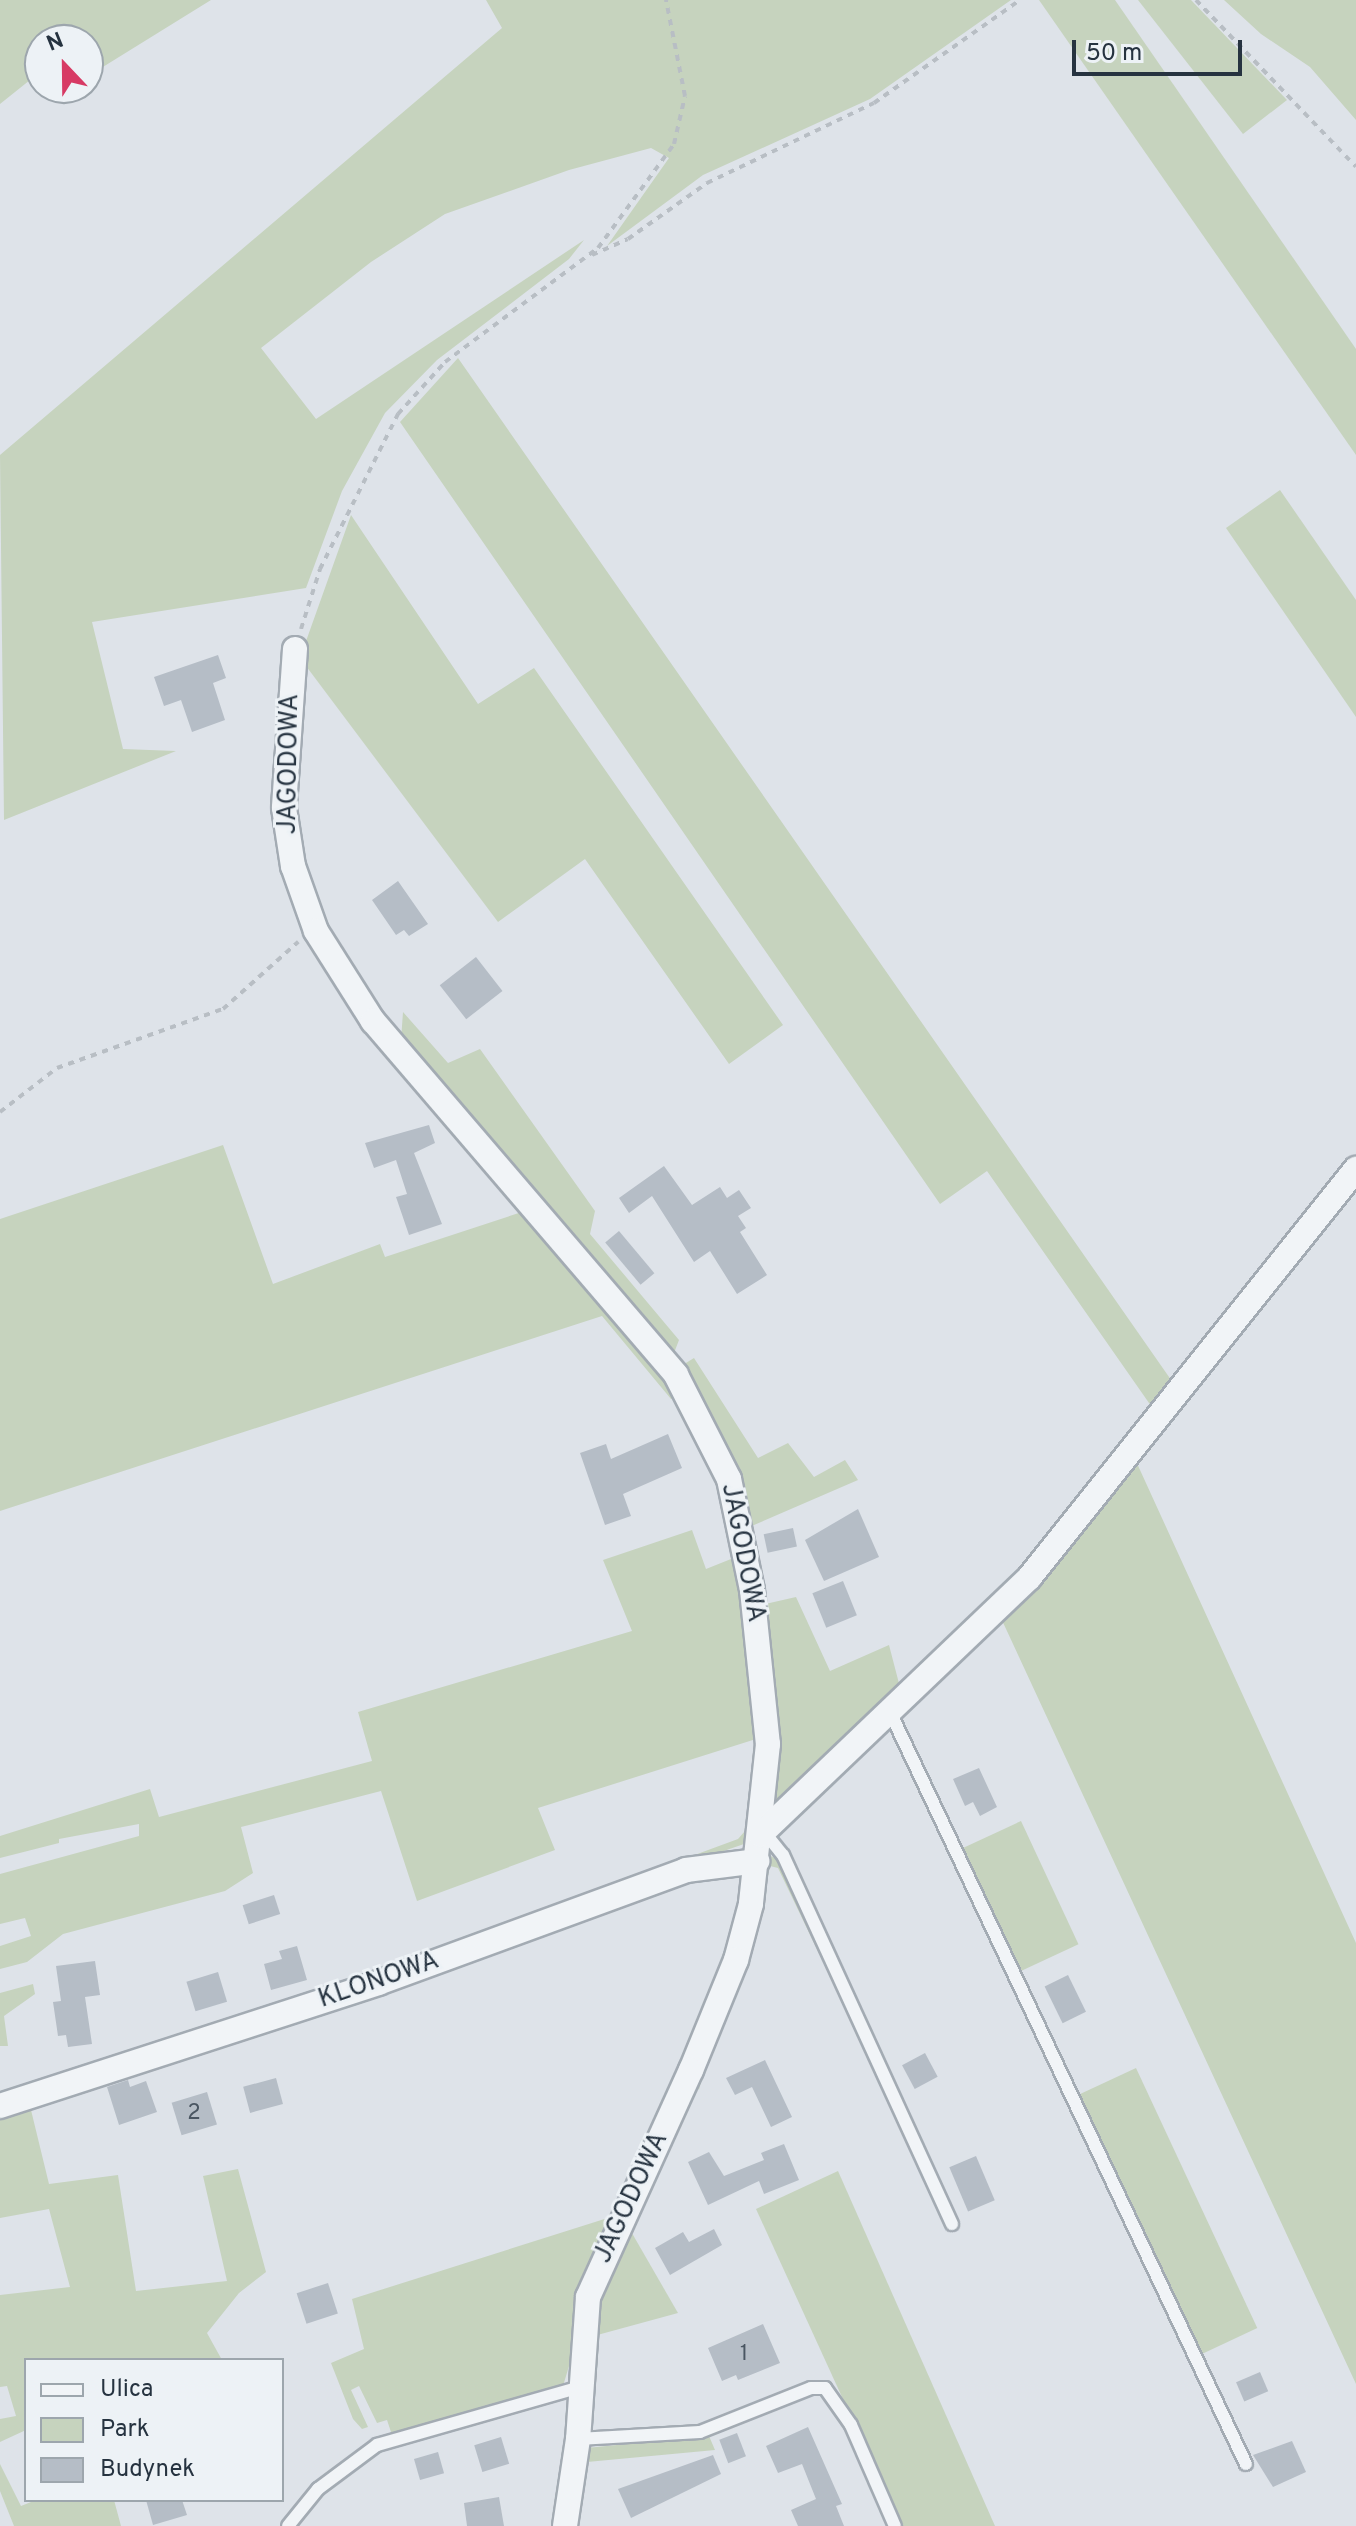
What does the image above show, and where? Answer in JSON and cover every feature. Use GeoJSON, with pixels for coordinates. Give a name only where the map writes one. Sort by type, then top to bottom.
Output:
{"type":"FeatureCollection","features":[{"type":"Feature","properties":{"kind":"street","name":"JAGODOWA"},"geometry":{"type":"LineString","coordinates":[[295,649],[284,808],[291,857],[316,931],[373,1021],[676,1375],[711,1437],[744,1538],[754,1605],[768,1732],[762,1834],[757,1861],[736,1960],[588,2297],[578,2439],[565,2526]]}},
{"type":"Feature","properties":{"kind":"street"},"geometry":{"type":"LineString","coordinates":[[762,1834],[1029,1578],[1356,1169]]}},
{"type":"Feature","properties":{"kind":"street","name":"KLONOWA"},"geometry":{"type":"LineString","coordinates":[[0,2106],[378,1983],[686,1870],[757,1861]]}},
{"type":"Feature","properties":{"kind":"lane"},"geometry":{"type":"LineString","coordinates":[[890,1712],[1246,2464]]}},
{"type":"Feature","properties":{"kind":"lane"},"geometry":{"type":"LineString","coordinates":[[762,1834],[783,1855],[952,2224]]}},
{"type":"Feature","properties":{"kind":"lane"},"geometry":{"type":"LineString","coordinates":[[288,2526],[318,2489],[377,2445],[580,2387]]}},
{"type":"Feature","properties":{"kind":"lane"},"geometry":{"type":"LineString","coordinates":[[578,2439],[700,2432],[811,2388],[825,2388],[846,2415],[895,2526]]}},
{"type":"Feature","properties":{"kind":"path"},"geometry":{"type":"LineString","coordinates":[[586,257],[674,144],[685,96],[666,0]]}},
{"type":"Feature","properties":{"kind":"path"},"geometry":{"type":"LineString","coordinates":[[295,649],[320,569],[348,507],[398,414],[445,362],[586,257],[628,239],[707,183],[874,103],[1020,0]]}},
{"type":"Feature","properties":{"kind":"path"},"geometry":{"type":"LineString","coordinates":[[1196,0],[1356,167]]}},
{"type":"Feature","properties":{"kind":"path"},"geometry":{"type":"LineString","coordinates":[[0,1112],[57,1068],[223,1009],[281,953],[316,931]]}},
{"type":"Feature","properties":{"kind":"green space"},"geometry":{"type":"Polygon","coordinates":[[[0,0],[211,0],[104,66],[104,24],[24,24],[24,85],[0,104],[0,0]]]}},
{"type":"Feature","properties":{"kind":"green space"},"geometry":{"type":"Polygon","coordinates":[[[486,0],[1011,0],[870,99],[703,175],[607,246],[669,158],[651,148],[569,170],[445,214],[371,262],[261,348],[316,419],[584,240],[569,259],[437,360],[385,413],[342,491],[306,588],[92,622],[123,749],[176,751],[4,820],[0,455],[502,28],[486,0]]]}},
{"type":"Feature","properties":{"kind":"green space"},"geometry":{"type":"Polygon","coordinates":[[[1039,0],[1115,0],[1356,349],[1356,455],[1039,0]]]}},
{"type":"Feature","properties":{"kind":"green space"},"geometry":{"type":"Polygon","coordinates":[[[1138,0],[1191,0],[1287,100],[1243,134],[1138,0]]]}},
{"type":"Feature","properties":{"kind":"green space"},"geometry":{"type":"Polygon","coordinates":[[[1224,0],[1356,0],[1356,120],[1310,67],[1261,34],[1224,0]]]}},
{"type":"Feature","properties":{"kind":"green space"},"geometry":{"type":"Polygon","coordinates":[[[458,358],[1176,1387],[1156,1413],[987,1171],[940,1204],[400,422],[458,358]]]}},
{"type":"Feature","properties":{"kind":"green space"},"geometry":{"type":"Polygon","coordinates":[[[1280,490],[1356,600],[1356,717],[1226,528],[1280,490]]]}},
{"type":"Feature","properties":{"kind":"green space"},"geometry":{"type":"Polygon","coordinates":[[[351,515],[478,704],[534,668],[783,1025],[729,1064],[585,859],[498,922],[300,658],[351,515]]]}},
{"type":"Feature","properties":{"kind":"green space"},"geometry":{"type":"Polygon","coordinates":[[[403,1012],[448,1063],[480,1049],[595,1211],[590,1234],[679,1340],[674,1353],[671,1355],[401,1040],[403,1012]]]}},
{"type":"Feature","properties":{"kind":"green space"},"geometry":{"type":"Polygon","coordinates":[[[223,1145],[273,1284],[380,1244],[385,1257],[528,1210],[679,1396],[671,1399],[602,1316],[0,1511],[0,1219],[223,1145]]]}},
{"type":"Feature","properties":{"kind":"green space"},"geometry":{"type":"Polygon","coordinates":[[[694,1358],[758,1458],[788,1443],[814,1477],[845,1460],[858,1480],[747,1528],[681,1366],[694,1358]]]}},
{"type":"Feature","properties":{"kind":"green space"},"geometry":{"type":"Polygon","coordinates":[[[1135,1459],[1356,1943],[1356,2384],[1000,1616],[1075,1542],[1135,1459]]]}},
{"type":"Feature","properties":{"kind":"green space"},"geometry":{"type":"Polygon","coordinates":[[[692,1530],[706,1569],[741,1555],[761,1706],[753,1835],[744,1844],[434,1951],[738,1839],[745,1831],[756,1739],[538,1808],[555,1850],[417,1901],[381,1791],[241,1827],[253,1873],[225,1891],[63,1934],[27,1962],[0,1969],[0,1946],[31,1936],[25,1918],[0,1924],[0,1874],[139,1836],[139,1824],[59,1839],[59,1843],[0,1858],[0,1836],[150,1789],[159,1817],[372,1761],[358,1712],[632,1631],[603,1560],[692,1530]]]}},
{"type":"Feature","properties":{"kind":"green space"},"geometry":{"type":"Polygon","coordinates":[[[796,1597],[830,1671],[889,1645],[902,1695],[768,1813],[761,1605],[796,1597]]]}},
{"type":"Feature","properties":{"kind":"green space"},"geometry":{"type":"Polygon","coordinates":[[[1021,1821],[1078,1944],[1020,1971],[963,1848],[1021,1821]]]}},
{"type":"Feature","properties":{"kind":"green space"},"geometry":{"type":"Polygon","coordinates":[[[767,1854],[782,1862],[848,2014],[778,1868],[770,1866],[758,1929],[707,2056],[699,2090],[690,2077],[767,1854]]]}},
{"type":"Feature","properties":{"kind":"green space"},"geometry":{"type":"Polygon","coordinates":[[[33,1984],[35,1994],[4,2016],[8,2046],[0,2046],[0,1993],[33,1984]]]}},
{"type":"Feature","properties":{"kind":"green space"},"geometry":{"type":"Polygon","coordinates":[[[150,2067],[31,2110],[49,2184],[118,2175],[136,2291],[227,2281],[203,2176],[238,2169],[266,2272],[239,2293],[207,2333],[221,2358],[24,2358],[24,2431],[0,2442],[0,2419],[16,2416],[7,2386],[0,2387],[0,2295],[70,2287],[49,2209],[0,2218],[0,2112],[150,2067]]]}},
{"type":"Feature","properties":{"kind":"green space"},"geometry":{"type":"Polygon","coordinates":[[[1136,2068],[1257,2328],[1199,2355],[1078,2095],[1136,2068]]]}},
{"type":"Feature","properties":{"kind":"green space"},"geometry":{"type":"Polygon","coordinates":[[[838,2171],[995,2526],[901,2526],[756,2209],[838,2171]]]}},
{"type":"Feature","properties":{"kind":"green space"},"geometry":{"type":"Polygon","coordinates":[[[614,2216],[563,2386],[392,2435],[387,2420],[377,2423],[359,2386],[351,2390],[368,2427],[362,2429],[353,2419],[331,2363],[364,2349],[352,2299],[614,2216]]]}},
{"type":"Feature","properties":{"kind":"green space"},"geometry":{"type":"Polygon","coordinates":[[[629,2228],[678,2313],[590,2337],[588,2325],[629,2228]]]}},
{"type":"Feature","properties":{"kind":"green space"},"geometry":{"type":"Polygon","coordinates":[[[709,2436],[715,2450],[587,2462],[586,2476],[581,2476],[586,2448],[709,2436]]]}},
{"type":"Feature","properties":{"kind":"green space"},"geometry":{"type":"Polygon","coordinates":[[[0,2464],[21,2506],[31,2502],[115,2502],[121,2526],[14,2526],[0,2491],[0,2464]]]}},
{"type":"Feature","properties":{"kind":"building"},"geometry":{"type":"Polygon","coordinates":[[[218,655],[226,678],[213,683],[225,720],[192,732],[181,700],[164,706],[154,677],[218,655]]]}},
{"type":"Feature","properties":{"kind":"building"},"geometry":{"type":"Polygon","coordinates":[[[398,881],[428,924],[409,936],[404,930],[396,935],[372,900],[398,881]]]}},
{"type":"Feature","properties":{"kind":"building"},"geometry":{"type":"Polygon","coordinates":[[[476,957],[502,991],[466,1019],[440,985],[476,957]]]}},
{"type":"Feature","properties":{"kind":"building"},"geometry":{"type":"Polygon","coordinates":[[[429,1125],[435,1143],[414,1153],[442,1224],[409,1235],[396,1197],[407,1194],[396,1160],[374,1168],[365,1143],[429,1125]]]}},
{"type":"Feature","properties":{"kind":"building"},"geometry":{"type":"Polygon","coordinates":[[[664,1166],[692,1205],[720,1187],[727,1198],[739,1190],[751,1208],[738,1216],[746,1228],[740,1232],[767,1275],[737,1294],[710,1251],[694,1262],[652,1196],[629,1213],[619,1198],[664,1166]]]}},
{"type":"Feature","properties":{"kind":"building"},"geometry":{"type":"Polygon","coordinates":[[[619,1231],[654,1273],[641,1285],[605,1243],[619,1231]]]}},
{"type":"Feature","properties":{"kind":"building"},"geometry":{"type":"Polygon","coordinates":[[[668,1434],[682,1468],[623,1494],[631,1516],[605,1525],[580,1453],[606,1444],[611,1459],[668,1434]]]}},
{"type":"Feature","properties":{"kind":"building"},"geometry":{"type":"Polygon","coordinates":[[[858,1509],[879,1557],[824,1581],[805,1540],[858,1509]]]}},
{"type":"Feature","properties":{"kind":"building"},"geometry":{"type":"Polygon","coordinates":[[[793,1528],[797,1547],[768,1553],[764,1534],[793,1528]]]}},
{"type":"Feature","properties":{"kind":"building"},"geometry":{"type":"Polygon","coordinates":[[[843,1581],[857,1615],[826,1628],[812,1593],[843,1581]]]}},
{"type":"Feature","properties":{"kind":"building"},"geometry":{"type":"Polygon","coordinates":[[[979,1768],[997,1807],[980,1816],[973,1802],[965,1806],[953,1779],[979,1768]]]}},
{"type":"Feature","properties":{"kind":"building"},"geometry":{"type":"Polygon","coordinates":[[[274,1895],[280,1914],[249,1924],[243,1905],[274,1895]]]}},
{"type":"Feature","properties":{"kind":"building"},"geometry":{"type":"Polygon","coordinates":[[[297,1946],[307,1980],[271,1990],[264,1964],[282,1959],[279,1951],[297,1946]]]}},
{"type":"Feature","properties":{"kind":"building"},"geometry":{"type":"Polygon","coordinates":[[[95,1961],[100,1995],[85,1997],[92,2044],[68,2047],[66,2035],[58,2036],[53,2002],[61,2001],[56,1966],[95,1961]]]}},
{"type":"Feature","properties":{"kind":"building"},"geometry":{"type":"Polygon","coordinates":[[[218,1972],[227,2002],[196,2011],[186,1982],[218,1972]]]}},
{"type":"Feature","properties":{"kind":"building"},"geometry":{"type":"Polygon","coordinates":[[[1068,1975],[1086,2012],[1063,2023],[1045,1986],[1068,1975]]]}},
{"type":"Feature","properties":{"kind":"building"},"geometry":{"type":"Polygon","coordinates":[[[925,2053],[938,2077],[915,2089],[902,2065],[925,2053]]]}},
{"type":"Feature","properties":{"kind":"building"},"geometry":{"type":"Polygon","coordinates":[[[765,2060],[792,2117],[771,2127],[752,2087],[735,2095],[726,2078],[765,2060]]]}},
{"type":"Feature","properties":{"kind":"building"},"geometry":{"type":"Polygon","coordinates":[[[276,2078],[283,2104],[250,2113],[243,2087],[276,2078]]]}},
{"type":"Feature","properties":{"kind":"building"},"geometry":{"type":"Polygon","coordinates":[[[128,2080],[130,2087],[146,2081],[157,2112],[119,2125],[107,2087],[128,2080]]]}},
{"type":"Feature","properties":{"kind":"building"},"geometry":{"type":"Polygon","coordinates":[[[207,2092],[217,2125],[182,2135],[172,2103],[207,2092]]]}},
{"type":"Feature","properties":{"kind":"building"},"geometry":{"type":"Polygon","coordinates":[[[784,2144],[799,2180],[764,2194],[759,2181],[708,2205],[688,2162],[709,2152],[724,2176],[764,2160],[761,2153],[784,2144]]]}},
{"type":"Feature","properties":{"kind":"building"},"geometry":{"type":"Polygon","coordinates":[[[976,2156],[995,2200],[968,2212],[949,2167],[976,2156]]]}},
{"type":"Feature","properties":{"kind":"building"},"geometry":{"type":"Polygon","coordinates":[[[714,2229],[722,2245],[670,2275],[655,2248],[683,2232],[689,2242],[714,2229]]]}},
{"type":"Feature","properties":{"kind":"building"},"geometry":{"type":"Polygon","coordinates":[[[328,2283],[338,2313],[307,2324],[297,2293],[328,2283]]]}},
{"type":"Feature","properties":{"kind":"building"},"geometry":{"type":"Polygon","coordinates":[[[763,2324],[780,2363],[738,2380],[736,2375],[722,2381],[708,2348],[763,2324]]]}},
{"type":"Feature","properties":{"kind":"building"},"geometry":{"type":"Polygon","coordinates":[[[1260,2372],[1268,2391],[1244,2401],[1236,2382],[1260,2372]]]}},
{"type":"Feature","properties":{"kind":"building"},"geometry":{"type":"Polygon","coordinates":[[[808,2427],[842,2504],[836,2506],[844,2526],[798,2526],[791,2510],[816,2499],[802,2464],[778,2473],[766,2446],[808,2427]]]}},
{"type":"Feature","properties":{"kind":"building"},"geometry":{"type":"Polygon","coordinates":[[[737,2433],[746,2456],[728,2463],[719,2440],[737,2433]]]}},
{"type":"Feature","properties":{"kind":"building"},"geometry":{"type":"Polygon","coordinates":[[[501,2437],[509,2464],[482,2472],[474,2445],[501,2437]]]}},
{"type":"Feature","properties":{"kind":"building"},"geometry":{"type":"Polygon","coordinates":[[[1292,2441],[1306,2472],[1273,2487],[1253,2455],[1292,2441]]]}},
{"type":"Feature","properties":{"kind":"building"},"geometry":{"type":"Polygon","coordinates":[[[438,2452],[444,2473],[420,2480],[414,2459],[438,2452]]]}},
{"type":"Feature","properties":{"kind":"building"},"geometry":{"type":"Polygon","coordinates":[[[713,2455],[721,2474],[631,2518],[618,2489],[713,2455]]]}},
{"type":"Feature","properties":{"kind":"building"},"geometry":{"type":"Polygon","coordinates":[[[499,2497],[504,2526],[467,2526],[464,2503],[499,2497]]]}},
{"type":"Feature","properties":{"kind":"building"},"geometry":{"type":"Polygon","coordinates":[[[147,2502],[183,2502],[187,2515],[153,2525],[147,2502]]]}}]}
